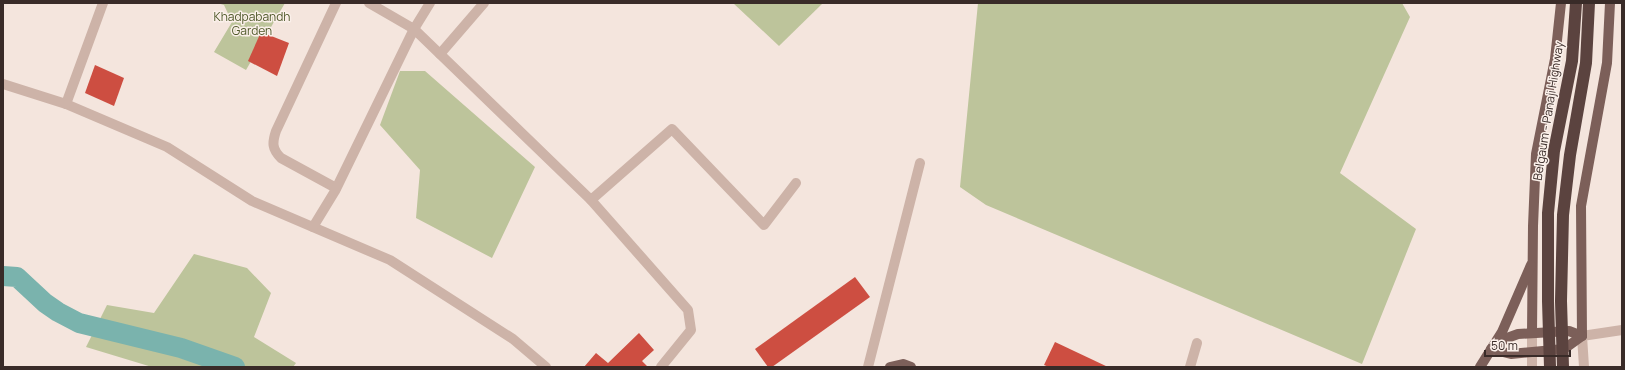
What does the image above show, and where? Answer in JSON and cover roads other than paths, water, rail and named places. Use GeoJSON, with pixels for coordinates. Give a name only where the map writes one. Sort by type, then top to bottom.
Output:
{"type":"FeatureCollection","features":[{"type":"Feature","properties":{"kind":"highway","name":"Belgaum - Panaji Highway"},"geometry":{"type":"LineString","coordinates":[[1550,367],[1548,213],[1554,151],[1572,61],[1576,3]]}},
{"type":"Feature","properties":{"kind":"highway"},"geometry":{"type":"LineString","coordinates":[[1563,367],[1561,301],[1562,215],[1570,155],[1586,63],[1589,3]]}},
{"type":"Feature","properties":{"kind":"main road"},"geometry":{"type":"LineString","coordinates":[[1532,333],[1536,154],[1555,59],[1561,3]]}},
{"type":"Feature","properties":{"kind":"main road"},"geometry":{"type":"LineString","coordinates":[[1582,336],[1581,206],[1607,63],[1610,3]]}},
{"type":"Feature","properties":{"kind":"main road"},"geometry":{"type":"LineString","coordinates":[[1480,367],[1502,332],[1533,262]]}},
{"type":"Feature","properties":{"kind":"main road"},"geometry":{"type":"LineString","coordinates":[[1491,349],[1507,338],[1518,334],[1569,331],[1582,336]]}},
{"type":"Feature","properties":{"kind":"main road"},"geometry":{"type":"LineString","coordinates":[[1491,349],[1511,354],[1564,349],[1582,336]]}},
{"type":"Feature","properties":{"kind":"main road"},"geometry":{"type":"LineString","coordinates":[[890,367],[903,364],[912,367]]}},
{"type":"Feature","properties":{"kind":"street"},"geometry":{"type":"LineString","coordinates":[[66,104],[103,3]]}},
{"type":"Feature","properties":{"kind":"street"},"geometry":{"type":"LineString","coordinates":[[336,3],[276,131],[273,146],[274,152],[281,158],[336,188]]}},
{"type":"Feature","properties":{"kind":"street"},"geometry":{"type":"LineString","coordinates":[[369,3],[414,29],[440,54],[591,200],[688,310],[691,330],[661,367]]}},
{"type":"Feature","properties":{"kind":"street"},"geometry":{"type":"LineString","coordinates":[[313,227],[336,188],[414,29],[430,3]]}},
{"type":"Feature","properties":{"kind":"street"},"geometry":{"type":"LineString","coordinates":[[440,54],[484,3]]}},
{"type":"Feature","properties":{"kind":"street"},"geometry":{"type":"LineString","coordinates":[[3,84],[66,104],[167,148],[252,201],[390,260],[513,339],[546,367]]}},
{"type":"Feature","properties":{"kind":"street"},"geometry":{"type":"LineString","coordinates":[[591,200],[672,129],[764,225],[796,183]]}},
{"type":"Feature","properties":{"kind":"street"},"geometry":{"type":"LineString","coordinates":[[868,367],[920,163]]}},
{"type":"Feature","properties":{"kind":"street"},"geometry":{"type":"LineString","coordinates":[[1584,367],[1582,336],[1622,330]]}},
{"type":"Feature","properties":{"kind":"street"},"geometry":{"type":"LineString","coordinates":[[1532,333],[1532,367]]}},
{"type":"Feature","properties":{"kind":"street"},"geometry":{"type":"LineString","coordinates":[[1190,367],[1197,343]]}},
{"type":"Feature","properties":{"kind":"waterway"},"geometry":{"type":"LineString","coordinates":[[3,276],[17,277],[45,303],[79,323],[181,348],[235,367]]}},
{"type":"Feature","properties":{"kind":"park label","name":"Khadpabandh Garden"},"geometry":{"type":"Point","coordinates":[252,23]}}]}
